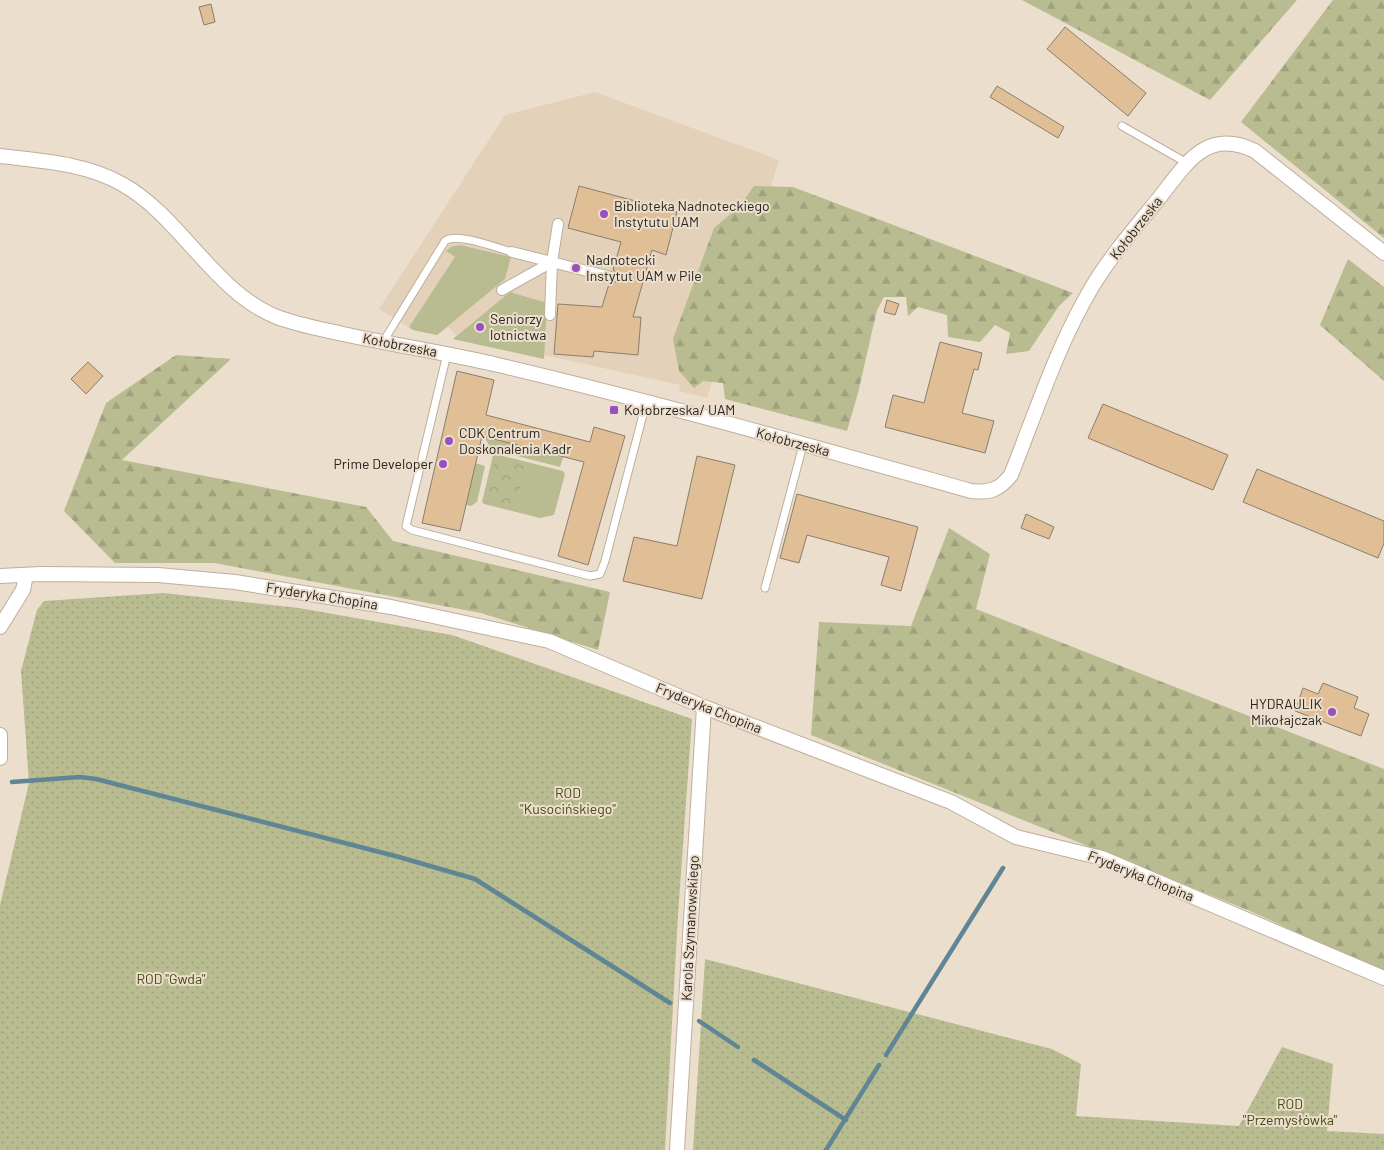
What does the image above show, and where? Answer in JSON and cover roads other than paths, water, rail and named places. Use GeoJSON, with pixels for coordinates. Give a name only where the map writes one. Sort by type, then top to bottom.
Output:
{"type":"FeatureCollection","features":[{"type":"Feature","properties":{"kind":"street","name":"Kołobrzeska"},"geometry":{"type":"LineString","coordinates":[[0,156],[82,168],[106,175],[139,195],[218,274],[258,308],[290,322],[498,365],[982,492],[993,490],[1003,485],[1011,475],[1064,339],[1088,294],[1113,257],[1188,163],[1200,152],[1212,145],[1228,142],[1255,150],[1384,253]]}},
{"type":"Feature","properties":{"kind":"street"},"geometry":{"type":"LineString","coordinates":[[550,315],[552,262],[558,224]]}},
{"type":"Feature","properties":{"kind":"street"},"geometry":{"type":"LineString","coordinates":[[512,252],[611,277]]}},
{"type":"Feature","properties":{"kind":"street"},"geometry":{"type":"LineString","coordinates":[[502,290],[552,262]]}},
{"type":"Feature","properties":{"kind":"street","name":"Fryderyka Chopina"},"geometry":{"type":"LineString","coordinates":[[0,576],[41,574],[158,575],[235,582],[391,607],[549,641],[704,707],[951,802],[1016,836],[1102,858],[1384,978]]}},
{"type":"Feature","properties":{"kind":"street"},"geometry":{"type":"LineString","coordinates":[[0,627],[23,590],[26,575]]}},
{"type":"Feature","properties":{"kind":"street","name":"Karola Szymanowskiego"},"geometry":{"type":"LineString","coordinates":[[677,1150],[704,707]]}},
{"type":"Feature","properties":{"kind":"street"},"geometry":{"type":"LineString","coordinates":[[0,735],[0,758]]}},
{"type":"Feature","properties":{"kind":"lane"},"geometry":{"type":"LineString","coordinates":[[1122,126],[1188,163]]}},
{"type":"Feature","properties":{"kind":"lane"},"geometry":{"type":"LineString","coordinates":[[382,342],[444,241],[452,238],[464,239],[512,252]]}},
{"type":"Feature","properties":{"kind":"lane"},"geometry":{"type":"LineString","coordinates":[[447,354],[406,526],[412,530],[590,576],[600,574],[605,561],[646,403]]}},
{"type":"Feature","properties":{"kind":"lane"},"geometry":{"type":"LineString","coordinates":[[764,588],[803,445]]}},
{"type":"Feature","properties":{"kind":"waterway"},"geometry":{"type":"LineString","coordinates":[[12,782],[80,777],[96,779],[399,857],[475,879],[670,1003]]}},
{"type":"Feature","properties":{"kind":"waterway"},"geometry":{"type":"LineString","coordinates":[[886,1055],[1003,868]]}},
{"type":"Feature","properties":{"kind":"waterway"},"geometry":{"type":"LineString","coordinates":[[699,1021],[738,1047]]}},
{"type":"Feature","properties":{"kind":"waterway"},"geometry":{"type":"LineString","coordinates":[[754,1060],[846,1120]]}},
{"type":"Feature","properties":{"kind":"waterway"},"geometry":{"type":"LineString","coordinates":[[826,1150],[879,1065]]}},
{"type":"Feature","properties":{"kind":"place","name":"Biblioteka Nadnoteckiego Instytutu UAM"},"geometry":{"type":"Point","coordinates":[604,214]}},
{"type":"Feature","properties":{"kind":"place","name":"Nadnotecki Instytut UAM w Pile"},"geometry":{"type":"Point","coordinates":[576,268]}},
{"type":"Feature","properties":{"kind":"place","name":"Seniorzy lotnictwa"},"geometry":{"type":"Point","coordinates":[480,327]}},
{"type":"Feature","properties":{"kind":"place","name":"Kołobrzeska/ UAM"},"geometry":{"type":"Point","coordinates":[614,410]}},
{"type":"Feature","properties":{"kind":"place","name":"CDK Centrum Doskonalenia Kadr"},"geometry":{"type":"Point","coordinates":[449,441]}},
{"type":"Feature","properties":{"kind":"place","name":"Prime Developer"},"geometry":{"type":"Point","coordinates":[443,464]}},
{"type":"Feature","properties":{"kind":"place","name":"HYDRAULIK Mikołajczak"},"geometry":{"type":"Point","coordinates":[1332,712]}},
{"type":"Feature","properties":{"kind":"park label","name":"ROD \"Kusocińskiego\""},"geometry":{"type":"Point","coordinates":[568,802]}},
{"type":"Feature","properties":{"kind":"park label","name":"ROD \"Gwda\""},"geometry":{"type":"Point","coordinates":[171,979]}},
{"type":"Feature","properties":{"kind":"park label","name":"ROD \"Przemysłówka\""},"geometry":{"type":"Point","coordinates":[1290,1112]}}]}
